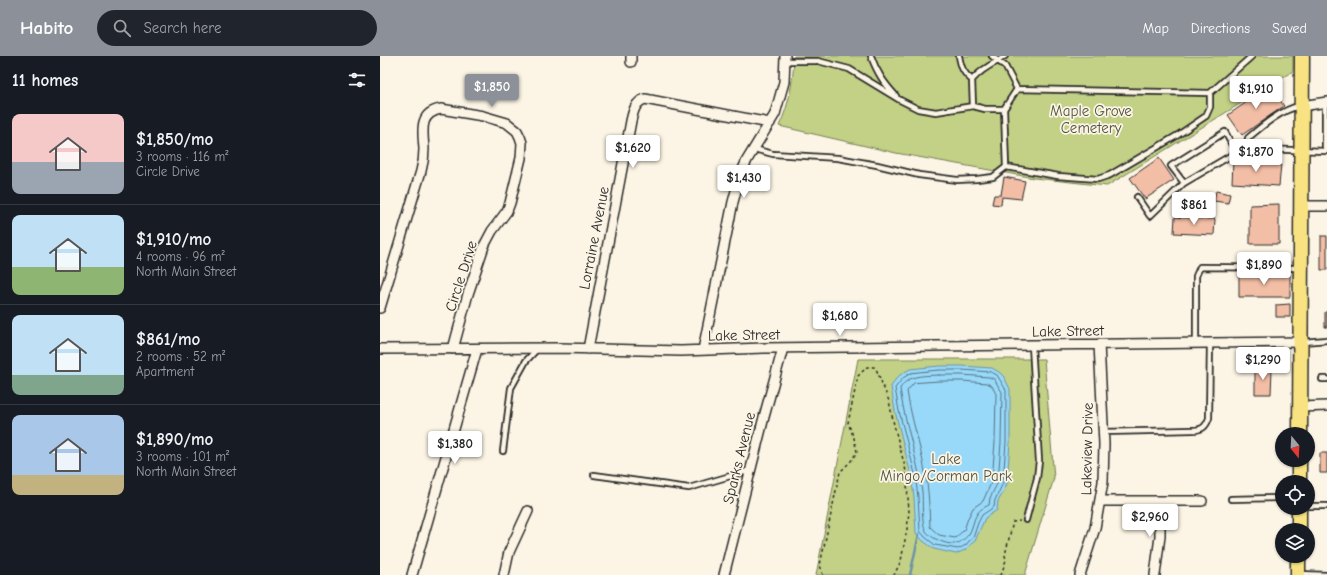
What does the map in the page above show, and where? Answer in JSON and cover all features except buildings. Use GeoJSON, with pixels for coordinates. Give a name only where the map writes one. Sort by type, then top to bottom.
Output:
{"type":"FeatureCollection","features":[{"type":"Feature","properties":{"kind":"main road"},"geometry":{"type":"LineString","coordinates":[[1300,427],[1302,56]]}},
{"type":"Feature","properties":{"kind":"main road"},"geometry":{"type":"LineString","coordinates":[[1298,563],[1298,575]]}},
{"type":"Feature","properties":{"kind":"street"},"geometry":{"type":"LineString","coordinates":[[703,350],[733,202],[743,168],[775,114],[784,82],[785,58]]}},
{"type":"Feature","properties":{"kind":"street","name":"Lorraine Avenue"},"geometry":{"type":"LineString","coordinates":[[588,349],[631,121],[635,108],[639,102],[645,99],[770,123]]}},
{"type":"Feature","properties":{"kind":"street"},"geometry":{"type":"LineString","coordinates":[[1302,106],[1326,102]]}},
{"type":"Feature","properties":{"kind":"street","name":"Circle Drive"},"geometry":{"type":"LineString","coordinates":[[380,308],[421,171],[424,155],[422,129],[425,118],[435,110],[441,109],[483,116],[507,123],[517,131],[522,143],[521,158],[513,194],[507,211],[492,231],[484,246],[468,294],[453,349]]}},
{"type":"Feature","properties":{"kind":"street"},"geometry":{"type":"LineString","coordinates":[[1302,206],[1327,206]]}},
{"type":"Feature","properties":{"kind":"street","name":"Lake Street"},"geometry":{"type":"LineString","coordinates":[[380,349],[538,348],[703,350],[1300,342]]}},
{"type":"Feature","properties":{"kind":"street","name":"Lakeview Drive"},"geometry":{"type":"LineString","coordinates":[[1080,575],[1093,535],[1104,482],[1099,344]]}},
{"type":"Feature","properties":{"kind":"street","name":"Sparks Avenue"},"geometry":{"type":"LineString","coordinates":[[724,575],[783,348]]}},
{"type":"Feature","properties":{"kind":"street"},"geometry":{"type":"LineString","coordinates":[[412,575],[478,349]]}},
{"type":"Feature","properties":{"kind":"street"},"geometry":{"type":"LineString","coordinates":[[1300,407],[1327,406]]}},
{"type":"Feature","properties":{"kind":"street"},"geometry":{"type":"LineString","coordinates":[[1101,501],[1202,501]]}},
{"type":"Feature","properties":{"kind":"street"},"geometry":{"type":"LineString","coordinates":[[1154,575],[1160,536],[1160,501]]}},
{"type":"Feature","properties":{"kind":"street"},"geometry":{"type":"LineString","coordinates":[[504,575],[509,552],[528,511]]}},
{"type":"Feature","properties":{"kind":"lane"},"geometry":{"type":"LineString","coordinates":[[872,56],[875,69],[900,100]]}},
{"type":"Feature","properties":{"kind":"lane"},"geometry":{"type":"LineString","coordinates":[[959,56],[964,74],[972,80]]}},
{"type":"Feature","properties":{"kind":"lane"},"geometry":{"type":"LineString","coordinates":[[992,56],[1005,66],[1017,89]]}},
{"type":"Feature","properties":{"kind":"lane"},"geometry":{"type":"LineString","coordinates":[[973,106],[972,80],[978,73],[1005,56]]}},
{"type":"Feature","properties":{"kind":"lane"},"geometry":{"type":"LineString","coordinates":[[1017,89],[1210,93],[1252,56]]}},
{"type":"Feature","properties":{"kind":"lane"},"geometry":{"type":"LineString","coordinates":[[785,58],[818,61],[849,70],[918,109],[936,112],[973,106],[984,109],[1004,109]]}},
{"type":"Feature","properties":{"kind":"lane"},"geometry":{"type":"LineString","coordinates":[[1006,167],[1004,109],[1017,89]]}},
{"type":"Feature","properties":{"kind":"lane"},"geometry":{"type":"LineString","coordinates":[[754,149],[773,154],[838,158],[919,175],[957,180],[993,177],[1006,167],[1058,176],[1098,179],[1110,175],[1178,135],[1206,116],[1210,106],[1210,93]]}},
{"type":"Feature","properties":{"kind":"lane"},"geometry":{"type":"LineString","coordinates":[[1248,146],[1250,149],[1302,151],[1327,150],[1325,147],[1326,102]]}},
{"type":"Feature","properties":{"kind":"lane"},"geometry":{"type":"LineString","coordinates":[[1248,146],[1248,138],[1255,132],[1287,110],[1302,106]]}},
{"type":"Feature","properties":{"kind":"lane"},"geometry":{"type":"LineString","coordinates":[[1184,183],[1171,166],[1225,132],[1236,152]]}},
{"type":"Feature","properties":{"kind":"lane"},"geometry":{"type":"LineString","coordinates":[[1137,197],[1150,216],[1184,183],[1248,146]]}},
{"type":"Feature","properties":{"kind":"lane"},"geometry":{"type":"LineString","coordinates":[[1196,343],[1196,276],[1200,267],[1301,268]]}},
{"type":"Feature","properties":{"kind":"lane"},"geometry":{"type":"LineString","coordinates":[[1300,342],[1327,340]]}},
{"type":"Feature","properties":{"kind":"lane"},"geometry":{"type":"LineString","coordinates":[[1103,432],[1200,430],[1207,425],[1209,418],[1210,343]]}},
{"type":"Feature","properties":{"kind":"lane"},"geometry":{"type":"LineString","coordinates":[[1026,520],[1037,478],[1039,460],[1032,345]]}},
{"type":"Feature","properties":{"kind":"lane"},"geometry":{"type":"LineString","coordinates":[[503,451],[511,388],[526,361],[538,348]]}},
{"type":"Feature","properties":{"kind":"lane"},"geometry":{"type":"LineString","coordinates":[[594,475],[689,488],[751,470]]}},
{"type":"Feature","properties":{"kind":"lane"},"geometry":{"type":"LineString","coordinates":[[1231,499],[1275,498]]}},
{"type":"Feature","properties":{"kind":"lane"},"geometry":{"type":"LineString","coordinates":[[1315,506],[1327,506]]}},
{"type":"Feature","properties":{"kind":"lane"},"geometry":{"type":"LineString","coordinates":[[1298,575],[1327,575]]}},
{"type":"Feature","properties":{"kind":"path"},"geometry":{"type":"LineString","coordinates":[[823,575],[820,565],[840,472],[851,461],[857,452],[854,438],[848,423],[858,376],[867,367],[874,367],[877,371],[889,402],[906,471],[909,512],[901,561],[894,575]]}},
{"type":"Feature","properties":{"kind":"path"},"geometry":{"type":"LineString","coordinates":[[1001,575],[1006,560],[1005,555],[1013,522],[1026,520]]}},
{"type":"Feature","properties":{"kind":"green space","name":"Maple Grove Cemetery"},"geometry":{"type":"Polygon","coordinates":[[[794,56],[1293,56],[1293,71],[1107,186],[1034,178],[896,153],[779,126],[786,109],[790,92],[794,56]]]}},
{"type":"Feature","properties":{"kind":"green space","name":"Lake Mingo/Corman Park"},"geometry":{"type":"Polygon","coordinates":[[[858,359],[1044,359],[1054,478],[1025,575],[816,575],[858,359]]]}},
{"type":"Feature","properties":{"kind":"water"},"geometry":{"type":"Polygon","coordinates":[[[939,366],[992,368],[1004,377],[1010,389],[1010,442],[1007,484],[998,501],[997,510],[985,518],[975,541],[967,549],[956,554],[934,549],[922,540],[916,533],[911,475],[895,411],[891,387],[900,375],[910,369],[939,366]]]}},
{"type":"Feature","properties":{"kind":"waterway"},"geometry":{"type":"LineString","coordinates":[[910,575],[919,534]]}}]}
